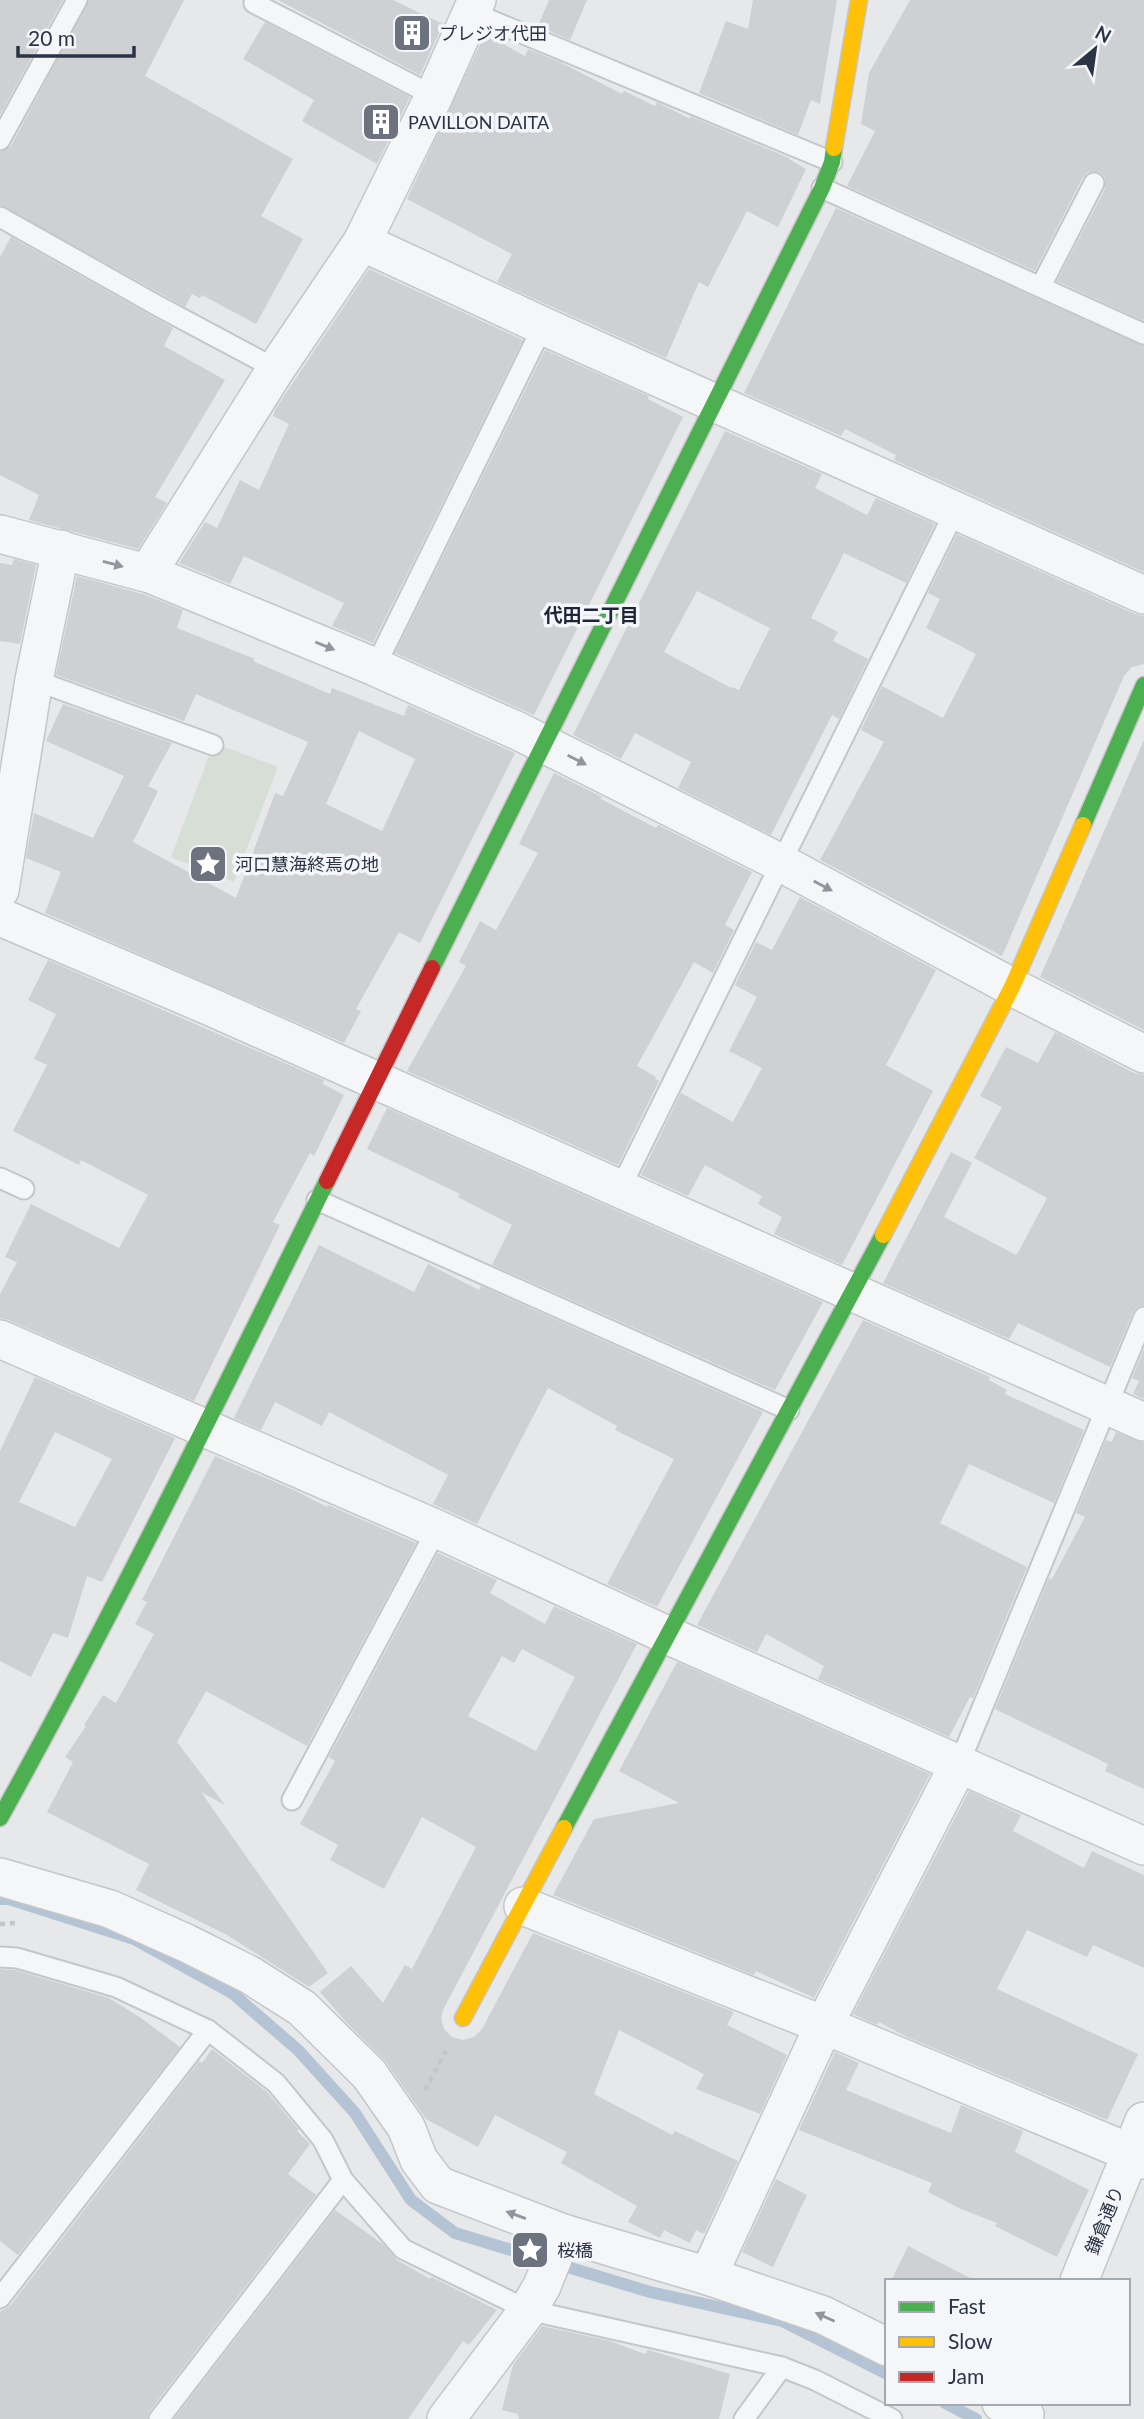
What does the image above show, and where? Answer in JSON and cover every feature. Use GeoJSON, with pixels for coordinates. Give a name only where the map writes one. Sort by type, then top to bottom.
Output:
{"type":"FeatureCollection","features":[{"type":"Feature","properties":{"kind":"street"},"geometry":{"type":"LineString","coordinates":[[0,1818],[73,1686],[205,1428],[374,1082],[822,188],[832,162],[859,0]]}},
{"type":"Feature","properties":{"kind":"street"},"geometry":{"type":"LineString","coordinates":[[150,574],[155,561],[276,369],[362,242],[434,96],[474,6]]}},
{"type":"Feature","properties":{"kind":"street"},"geometry":{"type":"LineString","coordinates":[[362,242],[1144,595]]}},
{"type":"Feature","properties":{"kind":"street"},"geometry":{"type":"LineString","coordinates":[[0,534],[150,574],[375,667],[544,742],[780,863],[1012,988],[1144,1054]]}},
{"type":"Feature","properties":{"kind":"street"},"geometry":{"type":"LineString","coordinates":[[0,890],[34,680],[61,550]]}},
{"type":"Feature","properties":{"kind":"street"},"geometry":{"type":"LineString","coordinates":[[463,2018],[853,1292],[1012,988],[1144,685]]}},
{"type":"Feature","properties":{"kind":"street"},"geometry":{"type":"LineString","coordinates":[[0,918],[211,1007],[374,1082],[1144,1422]]}},
{"type":"Feature","properties":{"kind":"street"},"geometry":{"type":"LineString","coordinates":[[0,1339],[438,1529],[667,1635],[1144,1846]]}},
{"type":"Feature","properties":{"kind":"street"},"geometry":{"type":"LineString","coordinates":[[708,2276],[824,2025],[959,1764]]}},
{"type":"Feature","properties":{"kind":"street"},"geometry":{"type":"LineString","coordinates":[[0,1877],[110,1909],[250,1975],[302,2008],[369,2074],[406,2127],[419,2160],[438,2185],[560,2241],[708,2276],[823,2315],[885,2346]]}},
{"type":"Feature","properties":{"kind":"street"},"geometry":{"type":"LineString","coordinates":[[523,1906],[824,2025],[1140,2145]]}},
{"type":"Feature","properties":{"kind":"street","name":"鎌倉通り"},"geometry":{"type":"LineString","coordinates":[[1080,2279],[1140,2145]]}},
{"type":"Feature","properties":{"kind":"street"},"geometry":{"type":"LineString","coordinates":[[446,2419],[535,2298],[560,2241]]}},
{"type":"Feature","properties":{"kind":"lane"},"geometry":{"type":"LineString","coordinates":[[0,140],[77,0]]}},
{"type":"Feature","properties":{"kind":"lane"},"geometry":{"type":"LineString","coordinates":[[254,3],[434,96]]}},
{"type":"Feature","properties":{"kind":"lane"},"geometry":{"type":"LineString","coordinates":[[474,6],[832,162]]}},
{"type":"Feature","properties":{"kind":"lane"},"geometry":{"type":"LineString","coordinates":[[1041,286],[1094,183]]}},
{"type":"Feature","properties":{"kind":"lane"},"geometry":{"type":"LineString","coordinates":[[822,188],[1144,334]]}},
{"type":"Feature","properties":{"kind":"lane"},"geometry":{"type":"LineString","coordinates":[[0,216],[158,306],[276,369]]}},
{"type":"Feature","properties":{"kind":"lane"},"geometry":{"type":"LineString","coordinates":[[375,667],[543,326]]}},
{"type":"Feature","properties":{"kind":"lane"},"geometry":{"type":"LineString","coordinates":[[620,1189],[955,511]]}},
{"type":"Feature","properties":{"kind":"lane"},"geometry":{"type":"LineString","coordinates":[[34,680],[213,745]]}},
{"type":"Feature","properties":{"kind":"lane"},"geometry":{"type":"LineString","coordinates":[[0,1178],[24,1189]]}},
{"type":"Feature","properties":{"kind":"lane"},"geometry":{"type":"LineString","coordinates":[[317,1200],[789,1410]]}},
{"type":"Feature","properties":{"kind":"lane"},"geometry":{"type":"LineString","coordinates":[[959,1764],[1144,1317]]}},
{"type":"Feature","properties":{"kind":"lane"},"geometry":{"type":"LineString","coordinates":[[292,1800],[438,1529]]}},
{"type":"Feature","properties":{"kind":"lane"},"geometry":{"type":"LineString","coordinates":[[0,1957],[17,1958],[116,1987],[208,2030],[276,2083],[323,2140],[343,2180],[403,2249],[535,2298],[782,2367],[815,2380],[892,2419]]}},
{"type":"Feature","properties":{"kind":"lane"},"geometry":{"type":"LineString","coordinates":[[0,2298],[208,2030]]}},
{"type":"Feature","properties":{"kind":"lane"},"geometry":{"type":"LineString","coordinates":[[159,2419],[343,2180]]}},
{"type":"Feature","properties":{"kind":"lane"},"geometry":{"type":"LineString","coordinates":[[744,2419],[782,2367]]}},
{"type":"Feature","properties":{"kind":"path"},"geometry":{"type":"LineString","coordinates":[[406,2127],[463,2018]]}},
{"type":"Feature","properties":{"kind":"shaded area"},"geometry":{"type":"Polygon","coordinates":[[[214,743],[278,767],[234,882],[171,857],[214,743]]]}},
{"type":"Feature","properties":{"kind":"building"},"geometry":{"type":"Polygon","coordinates":[[[0,0],[63,0],[0,115],[0,0]]]}},
{"type":"Feature","properties":{"kind":"building"},"geometry":{"type":"Polygon","coordinates":[[[89,0],[184,0],[145,76],[293,159],[261,216],[303,239],[256,324],[202,295],[200,298],[192,294],[185,307],[0,205],[0,152],[11,146],[89,0]]]}},
{"type":"Feature","properties":{"kind":"building"},"geometry":{"type":"Polygon","coordinates":[[[278,0],[393,0],[443,24],[420,75],[278,0]]]}},
{"type":"Feature","properties":{"kind":"building"},"geometry":{"type":"Polygon","coordinates":[[[549,0],[587,0],[570,40],[538,26],[549,0]]]}},
{"type":"Feature","properties":{"kind":"building"},"geometry":{"type":"Polygon","coordinates":[[[753,0],[837,0],[820,104],[811,100],[798,135],[699,93],[726,21],[748,29],[753,0]]]}},
{"type":"Feature","properties":{"kind":"building"},"geometry":{"type":"Polygon","coordinates":[[[910,0],[1144,0],[1144,321],[1057,281],[1105,189],[1105,177],[1099,172],[1088,172],[1083,177],[1035,271],[847,186],[875,131],[861,124],[869,73],[910,0]]]}},
{"type":"Feature","properties":{"kind":"building"},"geometry":{"type":"Polygon","coordinates":[[[265,22],[410,97],[377,164],[302,121],[314,100],[243,59],[265,22]]]}},
{"type":"Feature","properties":{"kind":"building"},"geometry":{"type":"Polygon","coordinates":[[[485,34],[525,56],[528,49],[622,94],[624,91],[655,106],[657,102],[690,119],[690,116],[789,158],[806,169],[778,227],[747,211],[708,287],[699,282],[666,358],[497,282],[512,254],[407,199],[485,34]]]}},
{"type":"Feature","properties":{"kind":"building"},"geometry":{"type":"Polygon","coordinates":[[[836,208],[1144,346],[1144,572],[894,460],[896,455],[845,429],[841,436],[744,393],[836,208]]]}},
{"type":"Feature","properties":{"kind":"building"},"geometry":{"type":"Polygon","coordinates":[[[11,237],[173,328],[164,346],[225,380],[155,497],[167,503],[138,549],[29,520],[39,495],[0,475],[0,257],[11,237]]]}},
{"type":"Feature","properties":{"kind":"building"},"geometry":{"type":"Polygon","coordinates":[[[369,269],[523,340],[373,643],[332,626],[344,603],[244,556],[230,584],[179,563],[205,522],[217,528],[240,480],[259,490],[289,424],[273,416],[276,408],[369,269]]]}},
{"type":"Feature","properties":{"kind":"building"},"geometry":{"type":"Polygon","coordinates":[[[545,350],[649,396],[648,399],[683,417],[534,715],[395,653],[545,350]]]}},
{"type":"Feature","properties":{"kind":"building"},"geometry":{"type":"Polygon","coordinates":[[[725,431],[822,474],[815,488],[867,515],[876,498],[935,524],[906,583],[844,553],[811,618],[838,632],[833,641],[868,659],[839,719],[832,715],[771,835],[678,788],[691,762],[635,733],[621,759],[573,735],[725,431]],[[697,591],[664,652],[739,690],[770,628],[697,591]]]}},
{"type":"Feature","properties":{"kind":"building"},"geometry":{"type":"Polygon","coordinates":[[[957,534],[1144,616],[1144,664],[1132,667],[1124,676],[1002,956],[820,860],[884,742],[861,730],[882,686],[943,718],[976,654],[926,628],[940,599],[928,593],[957,534]]]}},
{"type":"Feature","properties":{"kind":"building"},"geometry":{"type":"Polygon","coordinates":[[[14,559],[36,565],[20,644],[0,641],[0,563],[12,565],[14,559]]]}},
{"type":"Feature","properties":{"kind":"building"},"geometry":{"type":"Polygon","coordinates":[[[77,576],[143,594],[183,610],[177,628],[255,659],[253,661],[330,694],[332,688],[404,716],[408,705],[515,753],[420,943],[399,932],[356,1009],[361,1011],[344,1043],[45,913],[61,872],[26,858],[34,813],[93,838],[124,776],[46,741],[63,704],[172,743],[148,786],[158,791],[133,842],[236,898],[275,793],[283,796],[308,742],[196,694],[184,721],[56,675],[77,576]],[[359,731],[326,804],[382,831],[415,759],[359,731]]]}},
{"type":"Feature","properties":{"kind":"building"},"geometry":{"type":"Polygon","coordinates":[[[1144,740],[1144,1030],[1040,977],[1144,740]]]}},
{"type":"Feature","properties":{"kind":"building"},"geometry":{"type":"Polygon","coordinates":[[[554,773],[656,828],[658,825],[752,872],[725,925],[734,930],[713,973],[694,962],[637,1066],[659,1081],[618,1165],[407,1071],[466,966],[459,962],[480,921],[496,930],[538,853],[519,844],[554,773]]]}},
{"type":"Feature","properties":{"kind":"building"},"geometry":{"type":"Polygon","coordinates":[[[800,897],[936,970],[886,1065],[933,1091],[842,1265],[774,1234],[782,1217],[758,1204],[762,1196],[705,1165],[688,1196],[641,1175],[681,1093],[733,1122],[762,1068],[729,1051],[757,997],[735,985],[756,942],[772,950],[800,897]]]}},
{"type":"Feature","properties":{"kind":"building"},"geometry":{"type":"Polygon","coordinates":[[[48,960],[324,1080],[323,1084],[344,1095],[314,1156],[310,1153],[273,1222],[280,1225],[194,1401],[0,1318],[0,1294],[17,1262],[5,1257],[31,1204],[119,1248],[148,1195],[81,1160],[79,1165],[13,1131],[47,1065],[34,1059],[56,1014],[28,1000],[48,960]]]}},
{"type":"Feature","properties":{"kind":"building"},"geometry":{"type":"Polygon","coordinates":[[[1055,1032],[1134,1073],[1144,1075],[1144,1305],[1133,1312],[1110,1367],[1018,1323],[1009,1339],[883,1283],[951,1152],[972,1163],[944,1217],[1016,1255],[1047,1198],[974,1158],[1002,1107],[980,1096],[1006,1047],[1038,1063],[1055,1032]]]}},
{"type":"Feature","properties":{"kind":"building"},"geometry":{"type":"Polygon","coordinates":[[[387,1108],[823,1302],[775,1390],[492,1265],[512,1225],[458,1197],[460,1194],[367,1149],[387,1108]]]}},
{"type":"Feature","properties":{"kind":"building"},"geometry":{"type":"Polygon","coordinates":[[[319,1245],[414,1292],[428,1264],[479,1290],[481,1286],[763,1412],[657,1607],[607,1584],[674,1459],[615,1430],[617,1426],[548,1388],[477,1524],[433,1504],[448,1475],[329,1412],[322,1426],[275,1402],[261,1430],[234,1418],[319,1245]]]}},
{"type":"Feature","properties":{"kind":"building"},"geometry":{"type":"Polygon","coordinates":[[[863,1320],[990,1377],[989,1380],[1007,1390],[1005,1394],[1084,1430],[1054,1503],[969,1464],[940,1523],[1027,1567],[973,1698],[970,1697],[949,1737],[818,1679],[824,1666],[766,1634],[757,1652],[697,1625],[863,1320]]]}},
{"type":"Feature","properties":{"kind":"building"},"geometry":{"type":"Polygon","coordinates":[[[1144,1349],[1144,1399],[1133,1394],[1139,1381],[1132,1378],[1144,1349]]]}},
{"type":"Feature","properties":{"kind":"building"},"geometry":{"type":"Polygon","coordinates":[[[35,1377],[175,1438],[102,1582],[87,1576],[68,1638],[53,1633],[31,1677],[0,1661],[0,1451],[35,1377]],[[55,1432],[19,1502],[75,1527],[112,1459],[55,1432]]]}},
{"type":"Feature","properties":{"kind":"building"},"geometry":{"type":"Polygon","coordinates":[[[1116,1432],[1144,1443],[1144,1789],[1105,1771],[1108,1764],[995,1709],[1049,1578],[1052,1579],[1085,1517],[1076,1513],[1106,1440],[1112,1442],[1116,1432]]]}},
{"type":"Feature","properties":{"kind":"building"},"geometry":{"type":"Polygon","coordinates":[[[215,1456],[327,1507],[328,1505],[416,1543],[307,1746],[206,1691],[177,1742],[225,1805],[201,1792],[328,1973],[309,1987],[227,1935],[136,1890],[149,1864],[47,1812],[73,1762],[65,1757],[86,1726],[84,1725],[103,1695],[116,1703],[154,1634],[135,1624],[147,1602],[142,1600],[215,1456]]]}},
{"type":"Feature","properties":{"kind":"building"},"geometry":{"type":"Polygon","coordinates":[[[438,1553],[497,1580],[490,1593],[545,1624],[554,1606],[637,1644],[441,2018],[444,2029],[452,2037],[463,2040],[474,2037],[482,2029],[533,1933],[734,2012],[727,2025],[787,2055],[760,2114],[696,2089],[704,2074],[619,2030],[594,2094],[672,2135],[675,2131],[738,2161],[704,2234],[696,2230],[690,2243],[664,2230],[660,2238],[628,2222],[637,2206],[561,2163],[567,2152],[495,2115],[478,2147],[426,2119],[386,2062],[320,1992],[351,1966],[383,2003],[405,1965],[412,1969],[476,1847],[422,1817],[384,1889],[330,1860],[338,1845],[300,1824],[335,1761],[329,1757],[438,1553]],[[522,1649],[514,1663],[502,1656],[468,1716],[536,1751],[575,1677],[522,1649]]]}},
{"type":"Feature","properties":{"kind":"building"},"geometry":{"type":"Polygon","coordinates":[[[677,1662],[930,1774],[814,1998],[756,1971],[754,1975],[553,1895],[594,1819],[679,1803],[619,1771],[677,1662]]]}},
{"type":"Feature","properties":{"kind":"building"},"geometry":{"type":"Polygon","coordinates":[[[969,1791],[1021,1815],[1013,1831],[1084,1868],[1092,1851],[1144,1875],[1144,1968],[1093,1945],[1087,1957],[1027,1930],[997,1989],[1138,2054],[1107,2120],[907,2037],[879,2022],[877,2025],[853,2014],[969,1791]]]}},
{"type":"Feature","properties":{"kind":"building"},"geometry":{"type":"Polygon","coordinates":[[[0,1969],[15,1970],[109,1998],[180,2047],[18,2255],[0,2241],[0,1969]]]}},
{"type":"Feature","properties":{"kind":"building"},"geometry":{"type":"Polygon","coordinates":[[[212,2049],[267,2092],[310,2144],[288,2174],[316,2195],[149,2412],[147,2419],[0,2419],[0,2312],[10,2306],[199,2061],[202,2063],[212,2049]]]}},
{"type":"Feature","properties":{"kind":"building"},"geometry":{"type":"Polygon","coordinates":[[[835,2052],[859,2063],[846,2090],[951,2133],[961,2105],[1023,2131],[1015,2152],[1089,2190],[1057,2257],[995,2226],[997,2223],[928,2192],[932,2183],[799,2130],[835,2052]]]}},
{"type":"Feature","properties":{"kind":"building"},"geometry":{"type":"Polygon","coordinates":[[[776,2179],[807,2195],[773,2267],[742,2252],[776,2179]]]}},
{"type":"Feature","properties":{"kind":"building"},"geometry":{"type":"Polygon","coordinates":[[[335,2210],[384,2245],[397,2260],[430,2279],[432,2277],[497,2310],[469,2345],[463,2341],[408,2419],[174,2419],[335,2210]]]}},
{"type":"Feature","properties":{"kind":"building"},"geometry":{"type":"Polygon","coordinates":[[[908,2246],[972,2279],[892,2279],[908,2246]]]}},
{"type":"Feature","properties":{"kind":"building"},"geometry":{"type":"Polygon","coordinates":[[[542,2326],[610,2341],[645,2354],[648,2350],[730,2374],[719,2419],[519,2419],[518,2414],[502,2410],[513,2365],[542,2326]]]}},
{"type":"Feature","properties":{"kind":"waterway"},"geometry":{"type":"LineString","coordinates":[[0,1899],[9,1899],[134,1939],[232,1993],[298,2050],[355,2113],[411,2200],[455,2233],[650,2292],[782,2321],[885,2373]]}},
{"type":"Feature","properties":{"kind":"waterway"},"geometry":{"type":"LineString","coordinates":[[949,2405],[976,2419]]}},
{"type":"Feature","properties":{"kind":"traffic: fast"},"geometry":{"type":"LineString","coordinates":[[432,968],[822,188],[832,162],[834,148]]}},
{"type":"Feature","properties":{"kind":"traffic: fast"},"geometry":{"type":"LineString","coordinates":[[1083,825],[1144,685]]}},
{"type":"Feature","properties":{"kind":"traffic: fast"},"geometry":{"type":"LineString","coordinates":[[0,1818],[126,1581],[327,1181]]}},
{"type":"Feature","properties":{"kind":"traffic: fast"},"geometry":{"type":"LineString","coordinates":[[564,1828],[883,1235]]}},
{"type":"Feature","properties":{"kind":"traffic: slow"},"geometry":{"type":"LineString","coordinates":[[834,148],[859,0]]}},
{"type":"Feature","properties":{"kind":"traffic: slow"},"geometry":{"type":"LineString","coordinates":[[883,1235],[1012,987],[1083,825]]}},
{"type":"Feature","properties":{"kind":"traffic: slow"},"geometry":{"type":"LineString","coordinates":[[463,2018],[564,1828]]}},
{"type":"Feature","properties":{"kind":"traffic: jam"},"geometry":{"type":"LineString","coordinates":[[327,1181],[432,968]]}},
{"type":"Feature","properties":{"kind":"place","name":"プレジオ代田"},"geometry":{"type":"Point","coordinates":[412,33]}},
{"type":"Feature","properties":{"kind":"place","name":"PAVILLON DAITA"},"geometry":{"type":"Point","coordinates":[381,122]}},
{"type":"Feature","properties":{"kind":"place","name":"河口慧海終焉の地"},"geometry":{"type":"Point","coordinates":[208,864]}},
{"type":"Feature","properties":{"kind":"place","name":"桜橋"},"geometry":{"type":"Point","coordinates":[530,2250]}},
{"type":"Feature","properties":{"kind":"district","name":"代田二丁目"},"geometry":{"type":"Point","coordinates":[591,614]}}]}
